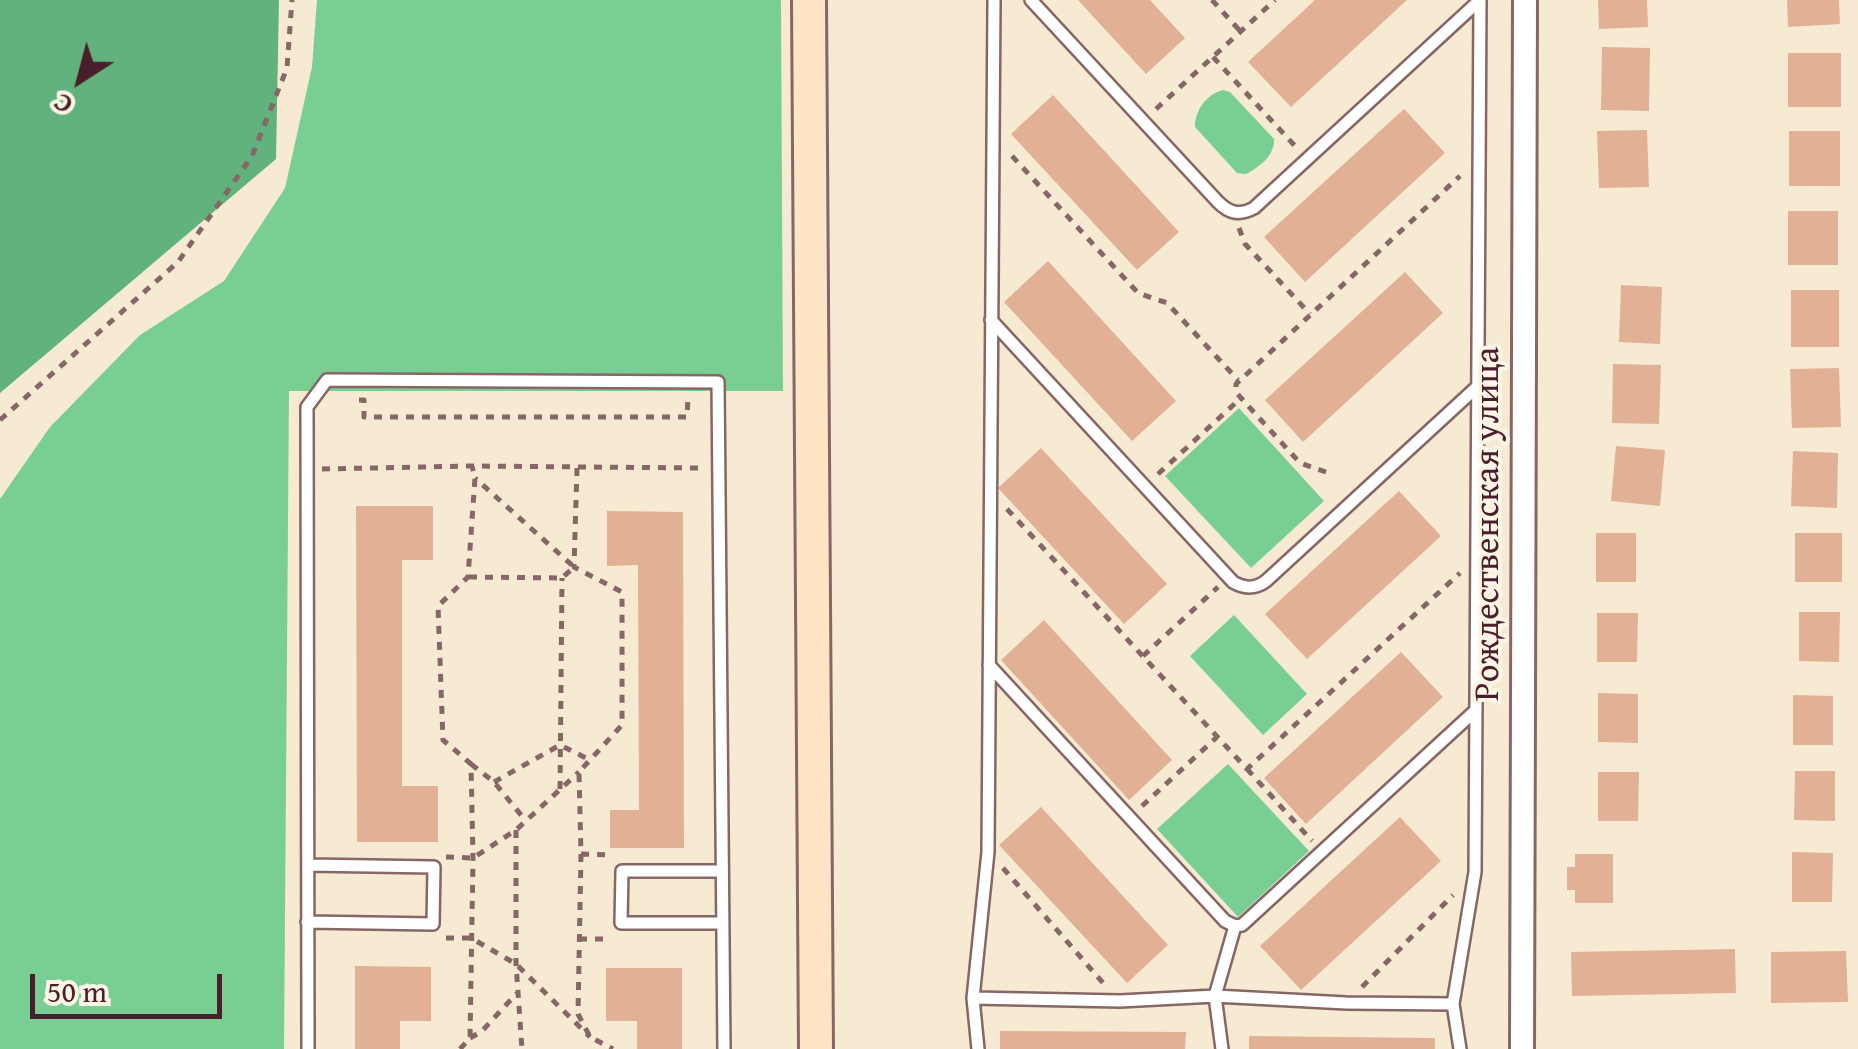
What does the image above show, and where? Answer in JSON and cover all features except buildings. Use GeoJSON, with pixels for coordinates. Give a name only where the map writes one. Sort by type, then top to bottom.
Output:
{"type":"FeatureCollection","features":[{"type":"Feature","properties":{"kind":"street"},"geometry":{"type":"LineString","coordinates":[[809,0],[816,1049]]}},
{"type":"Feature","properties":{"kind":"street","name":"Рождественская улица"},"geometry":{"type":"LineString","coordinates":[[1522,1049],[1526,0]]}},
{"type":"Feature","properties":{"kind":"lane"},"geometry":{"type":"LineString","coordinates":[[978,1049],[973,998],[988,852],[994,0]]}},
{"type":"Feature","properties":{"kind":"lane"},"geometry":{"type":"LineString","coordinates":[[1031,0],[1224,209],[1237,213],[1254,208],[1480,0]]}},
{"type":"Feature","properties":{"kind":"lane"},"geometry":{"type":"LineString","coordinates":[[1460,1049],[1453,1004],[1475,872],[1480,0]]}},
{"type":"Feature","properties":{"kind":"lane"},"geometry":{"type":"LineString","coordinates":[[992,320],[1229,577],[1248,588],[1266,581],[1478,386]]}},
{"type":"Feature","properties":{"kind":"lane"},"geometry":{"type":"LineString","coordinates":[[308,1049],[308,407],[327,380],[718,382],[724,1049]]}},
{"type":"Feature","properties":{"kind":"lane"},"geometry":{"type":"LineString","coordinates":[[989,665],[1225,921],[1235,926],[1242,925],[1476,710]]}},
{"type":"Feature","properties":{"kind":"lane"},"geometry":{"type":"LineString","coordinates":[[308,866],[434,867],[434,924],[308,922]]}},
{"type":"Feature","properties":{"kind":"lane"},"geometry":{"type":"LineString","coordinates":[[722,872],[622,871],[622,923],[722,923]]}},
{"type":"Feature","properties":{"kind":"lane"},"geometry":{"type":"LineString","coordinates":[[1222,1049],[1215,996],[1235,926]]}},
{"type":"Feature","properties":{"kind":"lane"},"geometry":{"type":"LineString","coordinates":[[973,998],[1120,1001],[1215,996],[1453,1004]]}},
{"type":"Feature","properties":{"kind":"path"},"geometry":{"type":"LineString","coordinates":[[0,420],[178,262],[242,172],[288,68],[292,0]]}},
{"type":"Feature","properties":{"kind":"path"},"geometry":{"type":"LineString","coordinates":[[1212,0],[1241,32]]}},
{"type":"Feature","properties":{"kind":"path"},"geometry":{"type":"LineString","coordinates":[[1143,122],[1275,0]]}},
{"type":"Feature","properties":{"kind":"path"},"geometry":{"type":"LineString","coordinates":[[1213,57],[1307,159]]}},
{"type":"Feature","properties":{"kind":"path"},"geometry":{"type":"LineString","coordinates":[[993,134],[1138,292],[1167,302],[1238,380]]}},
{"type":"Feature","properties":{"kind":"path"},"geometry":{"type":"LineString","coordinates":[[1326,472],[1300,463],[1241,398],[1236,388],[1238,380],[1480,158]]}},
{"type":"Feature","properties":{"kind":"path"},"geometry":{"type":"LineString","coordinates":[[1237,213],[1245,244],[1310,314]]}},
{"type":"Feature","properties":{"kind":"path"},"geometry":{"type":"LineString","coordinates":[[350,400],[364,400],[364,417],[688,417],[688,398],[702,402]]}},
{"type":"Feature","properties":{"kind":"path"},"geometry":{"type":"LineString","coordinates":[[1145,486],[1241,398]]}},
{"type":"Feature","properties":{"kind":"path"},"geometry":{"type":"LineString","coordinates":[[322,454],[322,469]]}},
{"type":"Feature","properties":{"kind":"path"},"geometry":{"type":"LineString","coordinates":[[472,466],[476,478],[468,577],[438,606],[443,740],[494,782],[526,821]]}},
{"type":"Feature","properties":{"kind":"path"},"geometry":{"type":"LineString","coordinates":[[468,577],[562,578],[574,567],[577,468]]}},
{"type":"Feature","properties":{"kind":"path"},"geometry":{"type":"LineString","coordinates":[[307,469],[718,468]]}},
{"type":"Feature","properties":{"kind":"path"},"geometry":{"type":"LineString","coordinates":[[434,856],[473,858],[516,830],[579,772],[622,725],[622,592],[574,567],[476,478]]}},
{"type":"Feature","properties":{"kind":"path"},"geometry":{"type":"LineString","coordinates":[[990,491],[1322,852]]}},
{"type":"Feature","properties":{"kind":"path"},"geometry":{"type":"LineString","coordinates":[[1247,769],[1477,557]]}},
{"type":"Feature","properties":{"kind":"path"},"geometry":{"type":"LineString","coordinates":[[1143,656],[1229,577]]}},
{"type":"Feature","properties":{"kind":"path"},"geometry":{"type":"LineString","coordinates":[[560,789],[562,578]]}},
{"type":"Feature","properties":{"kind":"path"},"geometry":{"type":"LineString","coordinates":[[1130,817],[1217,737]]}},
{"type":"Feature","properties":{"kind":"path"},"geometry":{"type":"LineString","coordinates":[[560,745],[590,760]]}},
{"type":"Feature","properties":{"kind":"path"},"geometry":{"type":"LineString","coordinates":[[494,782],[560,745]]}},
{"type":"Feature","properties":{"kind":"path"},"geometry":{"type":"LineString","coordinates":[[470,1038],[471,764]]}},
{"type":"Feature","properties":{"kind":"path"},"geometry":{"type":"LineString","coordinates":[[579,772],[578,1014],[590,1036]]}},
{"type":"Feature","properties":{"kind":"path"},"geometry":{"type":"LineString","coordinates":[[516,830],[516,964],[522,1049]]}},
{"type":"Feature","properties":{"kind":"path"},"geometry":{"type":"LineString","coordinates":[[988,852],[1120,1001]]}},
{"type":"Feature","properties":{"kind":"path"},"geometry":{"type":"LineString","coordinates":[[581,854],[619,855]]}},
{"type":"Feature","properties":{"kind":"path"},"geometry":{"type":"LineString","coordinates":[[1346,1003],[1475,872]]}},
{"type":"Feature","properties":{"kind":"path"},"geometry":{"type":"LineString","coordinates":[[432,938],[471,938],[516,964],[590,1036],[613,1049]]}},
{"type":"Feature","properties":{"kind":"path"},"geometry":{"type":"LineString","coordinates":[[579,939],[616,938]]}},
{"type":"Feature","properties":{"kind":"path"},"geometry":{"type":"LineString","coordinates":[[460,1049],[518,992]]}},
{"type":"Feature","properties":{"kind":"green space"},"geometry":{"type":"Polygon","coordinates":[[[0,0],[279,0],[276,159],[0,393],[0,0]]]}},
{"type":"Feature","properties":{"kind":"green space"},"geometry":{"type":"Polygon","coordinates":[[[317,0],[781,0],[783,391],[289,391],[284,1049],[0,1049],[0,499],[50,427],[140,335],[224,281],[285,188],[312,67],[317,0]]]}},
{"type":"Feature","properties":{"kind":"green space"},"geometry":{"type":"Polygon","coordinates":[[[1223,90],[1230,92],[1274,139],[1266,160],[1246,174],[1237,173],[1195,127],[1203,104],[1223,90]]]}},
{"type":"Feature","properties":{"kind":"green space"},"geometry":{"type":"Polygon","coordinates":[[[1239,408],[1324,501],[1251,568],[1165,476],[1239,408]]]}},
{"type":"Feature","properties":{"kind":"green space"},"geometry":{"type":"Polygon","coordinates":[[[1234,615],[1307,694],[1263,735],[1190,656],[1234,615]]]}},
{"type":"Feature","properties":{"kind":"green space"},"geometry":{"type":"Polygon","coordinates":[[[1228,764],[1309,851],[1238,917],[1157,829],[1228,764]]]}}]}
